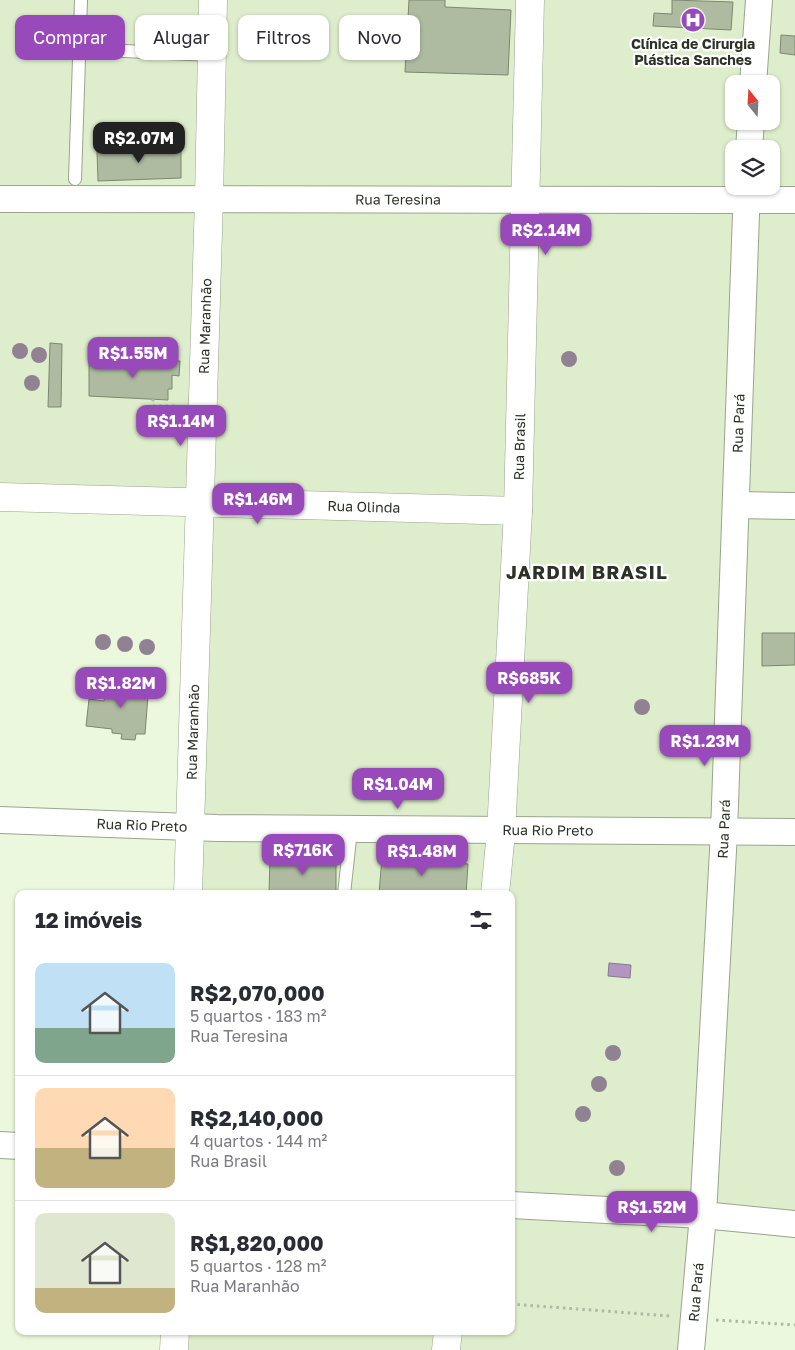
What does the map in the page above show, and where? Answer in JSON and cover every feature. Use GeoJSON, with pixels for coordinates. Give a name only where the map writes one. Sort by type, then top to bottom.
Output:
{"type":"FeatureCollection","features":[{"type":"Feature","properties":{"kind":"street","name":"Rua Maranhão"},"geometry":{"type":"LineString","coordinates":[[213,0],[213,15]]}},
{"type":"Feature","properties":{"kind":"street","name":"Rua Brasil"},"geometry":{"type":"LineString","coordinates":[[495,890],[501,832],[518,511],[530,0]]}},
{"type":"Feature","properties":{"kind":"street"},"geometry":{"type":"LineString","coordinates":[[754,75],[759,0]]}},
{"type":"Feature","properties":{"kind":"street","name":"Rua Maranhão"},"geometry":{"type":"LineString","coordinates":[[188,890],[212,60]]}},
{"type":"Feature","properties":{"kind":"street","name":"Rua Teresina"},"geometry":{"type":"LineString","coordinates":[[0,199],[526,200],[725,194]]}},
{"type":"Feature","properties":{"kind":"street","name":"Rua Pará"},"geometry":{"type":"LineString","coordinates":[[691,1350],[703,1215],[724,832],[747,195]]}},
{"type":"Feature","properties":{"kind":"street","name":"Rua Teresina"},"geometry":{"type":"LineString","coordinates":[[761,195],[795,200]]}},
{"type":"Feature","properties":{"kind":"street","name":"Rua Olinda"},"geometry":{"type":"LineString","coordinates":[[0,497],[518,511]]}},
{"type":"Feature","properties":{"kind":"street"},"geometry":{"type":"LineString","coordinates":[[736,505],[795,506]]}},
{"type":"Feature","properties":{"kind":"street","name":"Rua Rio Preto"},"geometry":{"type":"LineString","coordinates":[[0,820],[189,828],[501,832],[795,832]]}},
{"type":"Feature","properties":{"kind":"street"},"geometry":{"type":"LineString","coordinates":[[0,1146],[15,1146]]}},
{"type":"Feature","properties":{"kind":"street"},"geometry":{"type":"LineString","coordinates":[[515,1205],[703,1215],[795,1224]]}},
{"type":"Feature","properties":{"kind":"street"},"geometry":{"type":"LineString","coordinates":[[174,1350],[175,1335]]}},
{"type":"Feature","properties":{"kind":"street"},"geometry":{"type":"LineString","coordinates":[[446,1350],[448,1335]]}},
{"type":"Feature","properties":{"kind":"lane"},"geometry":{"type":"LineString","coordinates":[[81,0],[81,15]]}},
{"type":"Feature","properties":{"kind":"lane"},"geometry":{"type":"LineString","coordinates":[[75,179],[80,60]]}},
{"type":"Feature","properties":{"kind":"lane"},"geometry":{"type":"LineString","coordinates":[[344,890],[351,830]]}},
{"type":"Feature","properties":{"kind":"path"},"geometry":{"type":"LineString","coordinates":[[153,399],[153,406],[187,406]]}},
{"type":"Feature","properties":{"kind":"path"},"geometry":{"type":"LineString","coordinates":[[515,1304],[795,1325]]}},
{"type":"Feature","properties":{"kind":"shaded area"},"geometry":{"type":"Polygon","coordinates":[[[0,0],[795,0],[795,1238],[688,1228],[679,1350],[164,1350],[164,1335],[515,1335],[515,890],[179,890],[192,506],[0,500],[0,0]]]}},
{"type":"Feature","properties":{"kind":"shaded area"},"geometry":{"type":"Polygon","coordinates":[[[609,963],[631,965],[630,978],[608,976],[609,963]]]}},
{"type":"Feature","properties":{"kind":"building"},"geometry":{"type":"Polygon","coordinates":[[[409,0],[445,0],[445,7],[511,10],[508,75],[405,72],[406,60],[420,60],[420,15],[408,15],[409,0]]]}},
{"type":"Feature","properties":{"kind":"building","name":"Clínica de Cirurgia Plástica Sanches"},"geometry":{"type":"Polygon","coordinates":[[[672,0],[733,2],[731,30],[653,26],[654,13],[672,14],[672,0]]]}},
{"type":"Feature","properties":{"kind":"building"},"geometry":{"type":"Polygon","coordinates":[[[781,35],[795,36],[795,55],[780,53],[781,35]]]}},
{"type":"Feature","properties":{"kind":"building"},"geometry":{"type":"Polygon","coordinates":[[[181,148],[181,178],[98,181],[97,151],[181,148]]]}},
{"type":"Feature","properties":{"kind":"building"},"geometry":{"type":"Polygon","coordinates":[[[50,343],[62,344],[61,407],[48,407],[50,343]]]}},
{"type":"Feature","properties":{"kind":"building"},"geometry":{"type":"Polygon","coordinates":[[[118,359],[180,361],[179,376],[172,375],[172,389],[168,389],[168,400],[89,396],[89,361],[118,363],[118,359]]]}},
{"type":"Feature","properties":{"kind":"building"},"geometry":{"type":"Polygon","coordinates":[[[762,633],[795,633],[795,665],[762,666],[762,633]]]}},
{"type":"Feature","properties":{"kind":"building"},"geometry":{"type":"Polygon","coordinates":[[[114,676],[138,678],[137,683],[149,683],[145,734],[136,734],[135,740],[121,739],[122,734],[112,733],[112,729],[86,726],[89,699],[104,701],[106,688],[114,689],[114,676]]]}},
{"type":"Feature","properties":{"kind":"building"},"geometry":{"type":"Polygon","coordinates":[[[382,857],[468,864],[466,890],[379,890],[382,857]]]}},
{"type":"Feature","properties":{"kind":"building"},"geometry":{"type":"Polygon","coordinates":[[[270,858],[336,859],[336,890],[269,890],[270,858]]]}},
{"type":"Feature","properties":{"kind":"place","name":"Clínica de Cirurgia Plástica Sanches"},"geometry":{"type":"Point","coordinates":[693,20]}},
{"type":"Feature","properties":{"kind":"district","name":"JARDIM BRASIL"},"geometry":{"type":"Point","coordinates":[587,572]}}]}
